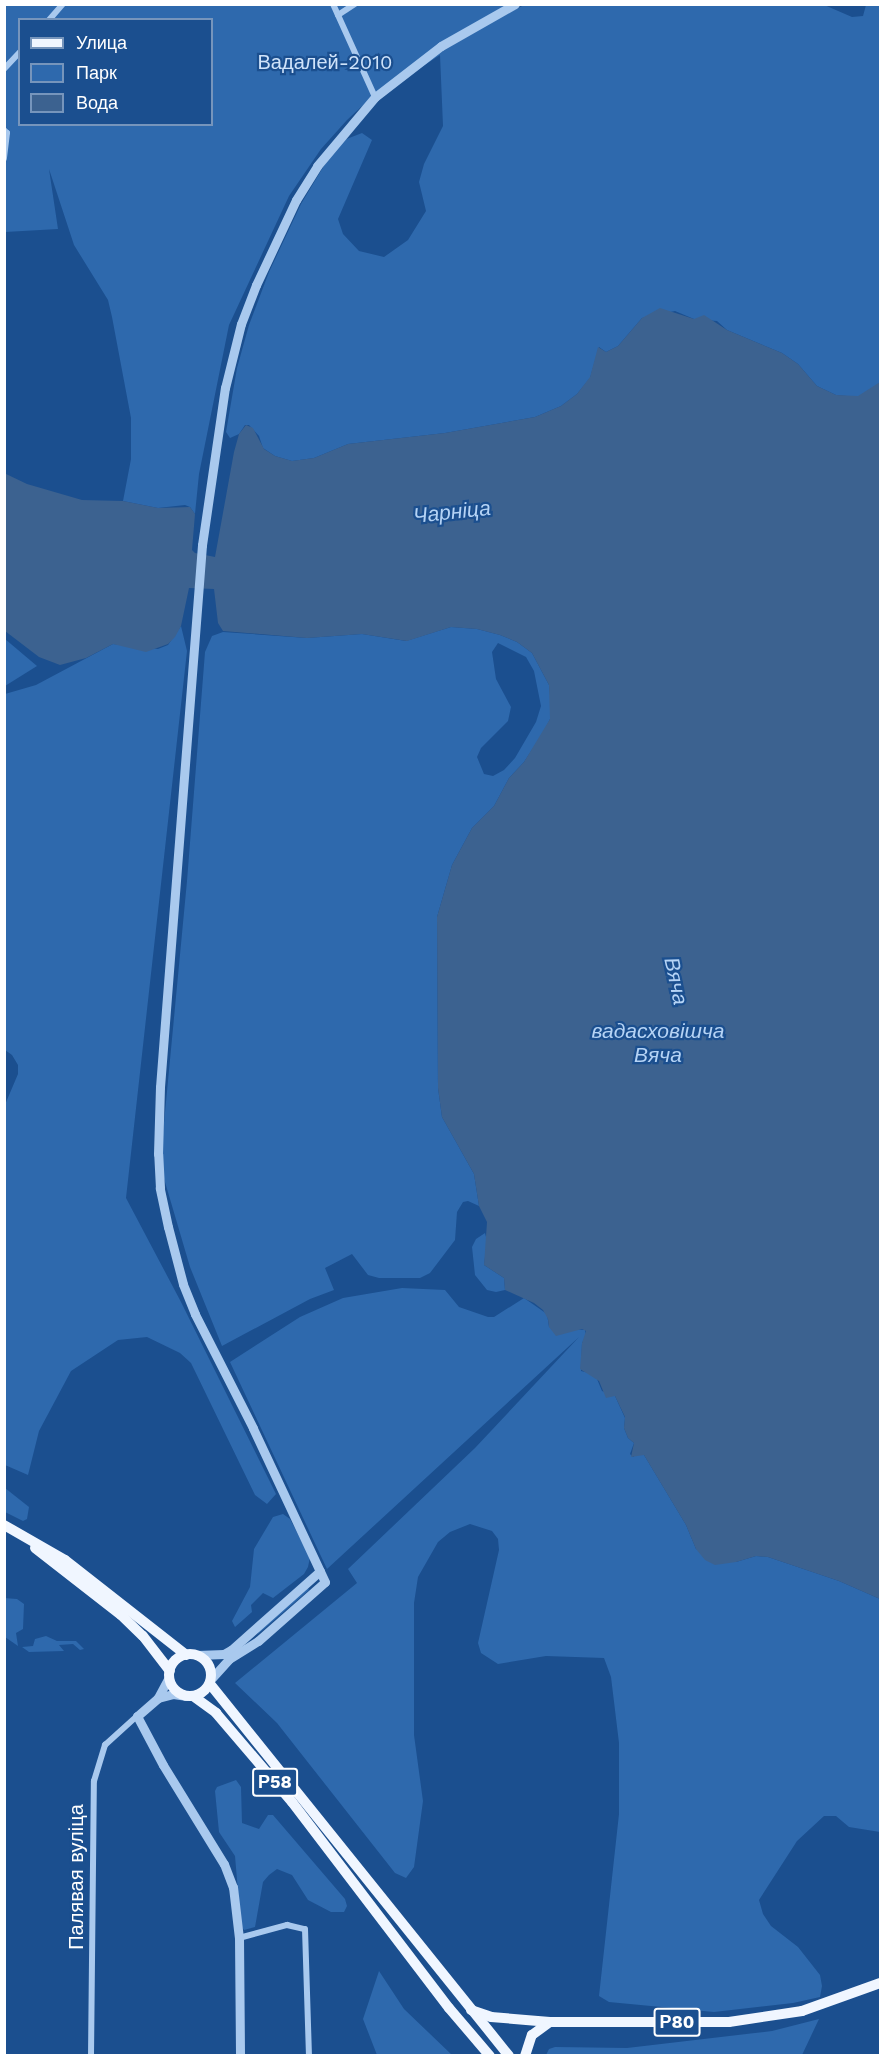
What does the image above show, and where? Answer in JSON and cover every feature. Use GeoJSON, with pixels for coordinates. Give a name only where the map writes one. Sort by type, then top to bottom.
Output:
{"type":"FeatureCollection","features":[{"type":"Feature","properties":{"kind":"main road","name":"Р58"},"geometry":{"type":"LineString","coordinates":[[4,1525],[65,1560],[210,1667],[210,1681],[509,2055]]}},
{"type":"Feature","properties":{"kind":"main road","name":"Р58"},"geometry":{"type":"LineString","coordinates":[[22,1536],[121,1615],[143,1636],[170,1674],[175,1689],[216,1713],[292,1802],[449,2008],[490,2055]]}},
{"type":"Feature","properties":{"kind":"main road"},"geometry":{"type":"LineString","coordinates":[[170,1674],[178,1658],[191,1655]]}},
{"type":"Feature","properties":{"kind":"main road"},"geometry":{"type":"LineString","coordinates":[[190,1696],[203,1692],[210,1681]]}},
{"type":"Feature","properties":{"kind":"main road","name":"Р80"},"geometry":{"type":"LineString","coordinates":[[471,2010],[500,2018],[550,2022],[696,2023],[751,2020],[802,2011],[880,1983]]}},
{"type":"Feature","properties":{"kind":"main road"},"geometry":{"type":"LineString","coordinates":[[525,2055],[532,2035],[550,2022]]}},
{"type":"Feature","properties":{"kind":"street"},"geometry":{"type":"LineString","coordinates":[[51,18],[63,4]]}},
{"type":"Feature","properties":{"kind":"street"},"geometry":{"type":"LineString","coordinates":[[333,4],[375,97]]}},
{"type":"Feature","properties":{"kind":"street"},"geometry":{"type":"LineString","coordinates":[[338,15],[355,4]]}},
{"type":"Feature","properties":{"kind":"street"},"geometry":{"type":"LineString","coordinates":[[210,1681],[229,1659],[258,1641],[325,1582],[253,1428],[195,1314],[183,1284],[160,1188],[158,1154],[160,1087],[202,545],[225,388],[245,314],[272,250],[317,166],[375,97],[441,46],[515,4]]}},
{"type":"Feature","properties":{"kind":"street"},"geometry":{"type":"LineString","coordinates":[[4,69],[18,54]]}},
{"type":"Feature","properties":{"kind":"street"},"geometry":{"type":"LineString","coordinates":[[4,130],[7,133],[4,159]]}},
{"type":"Feature","properties":{"kind":"street"},"geometry":{"type":"LineString","coordinates":[[191,1655],[224,1654],[231,1650],[320,1571]]}},
{"type":"Feature","properties":{"kind":"street"},"geometry":{"type":"LineString","coordinates":[[170,1674],[158,1698],[136,1716],[163,1765],[224,1864],[235,1898],[239,1938],[240,2055]]}},
{"type":"Feature","properties":{"kind":"street"},"geometry":{"type":"LineString","coordinates":[[158,1698],[173,1694],[190,1696]]}},
{"type":"Feature","properties":{"kind":"street","name":"Палявая вуліца"},"geometry":{"type":"LineString","coordinates":[[92,2055],[94,1781],[105,1745],[136,1716]]}},
{"type":"Feature","properties":{"kind":"street"},"geometry":{"type":"LineString","coordinates":[[239,1938],[287,1925],[305,1929],[309,2055]]}},
{"type":"Feature","properties":{"kind":"green space","name":"Вадалей-2010"},"geometry":{"type":"Polygon","coordinates":[[[822,4],[852,17],[863,16],[866,5],[880,5],[880,382],[858,397],[836,395],[817,386],[798,364],[782,353],[727,330],[717,321],[694,319],[675,311],[642,318],[618,346],[606,352],[599,347],[590,378],[577,394],[561,406],[535,417],[445,433],[348,444],[314,458],[292,461],[275,456],[263,448],[259,436],[249,425],[245,425],[239,434],[230,438],[226,432],[237,368],[249,325],[269,272],[301,204],[325,164],[344,140],[362,133],[372,140],[338,219],[343,234],[359,251],[384,257],[408,240],[426,211],[419,182],[424,164],[443,126],[440,55],[361,107],[347,120],[321,149],[289,196],[229,325],[199,474],[195,514],[190,507],[185,505],[158,508],[123,501],[131,459],[131,418],[112,317],[108,300],[74,245],[49,169],[58,229],[5,232],[5,5],[516,5],[486,25],[524,5],[822,4]]]}},
{"type":"Feature","properties":{"kind":"green space"},"geometry":{"type":"Polygon","coordinates":[[[181,626],[187,651],[126,1198],[181,1302],[276,1494],[267,1504],[255,1495],[191,1363],[180,1353],[147,1337],[118,1340],[71,1371],[39,1431],[28,1475],[5,1465],[4,1107],[18,1074],[18,1065],[12,1055],[5,1050],[5,694],[36,685],[113,644],[158,649],[168,645],[181,626]]]}},
{"type":"Feature","properties":{"kind":"green space"},"geometry":{"type":"Polygon","coordinates":[[[451,627],[477,629],[500,635],[517,642],[532,653],[549,685],[550,719],[524,762],[509,778],[494,806],[472,828],[452,865],[437,917],[438,1088],[442,1117],[474,1174],[479,1206],[468,1201],[463,1202],[457,1212],[455,1240],[430,1273],[420,1278],[379,1278],[368,1275],[352,1254],[325,1268],[334,1290],[310,1299],[222,1346],[190,1267],[160,1165],[187,881],[205,652],[212,636],[223,632],[307,638],[362,634],[406,641],[451,627]],[[498,643],[492,652],[496,679],[511,707],[508,721],[481,748],[477,757],[484,774],[493,776],[504,770],[515,758],[536,722],[541,706],[534,671],[526,657],[498,643]]]}},
{"type":"Feature","properties":{"kind":"green space"},"geometry":{"type":"Polygon","coordinates":[[[5,639],[37,666],[5,686],[5,639]]]}},
{"type":"Feature","properties":{"kind":"green space"},"geometry":{"type":"Polygon","coordinates":[[[485,1233],[487,1241],[484,1265],[504,1278],[505,1290],[496,1292],[487,1290],[475,1275],[472,1247],[476,1239],[485,1233]]]}},
{"type":"Feature","properties":{"kind":"green space"},"geometry":{"type":"Polygon","coordinates":[[[402,1288],[445,1290],[459,1307],[488,1317],[494,1317],[524,1298],[547,1314],[549,1327],[585,1330],[581,1371],[597,1379],[602,1391],[615,1396],[625,1418],[624,1428],[628,1438],[634,1443],[630,1454],[633,1457],[637,1454],[644,1455],[686,1525],[696,1549],[736,1562],[756,1556],[768,1557],[839,1581],[880,1599],[880,1832],[849,1827],[836,1816],[824,1816],[797,1841],[759,1900],[763,1914],[771,1926],[798,1947],[820,1975],[822,1986],[820,1997],[793,2003],[714,2012],[609,2002],[599,1996],[619,1814],[619,1743],[611,1677],[604,1658],[546,1656],[498,1664],[481,1653],[478,1643],[499,1550],[498,1539],[492,1531],[470,1524],[450,1532],[438,1542],[418,1577],[414,1603],[414,1735],[423,1801],[414,1867],[406,1878],[395,1873],[277,1723],[235,1683],[357,1583],[348,1569],[475,1448],[579,1337],[327,1569],[230,1362],[300,1317],[343,1298],[402,1288]]]}},
{"type":"Feature","properties":{"kind":"green space"},"geometry":{"type":"Polygon","coordinates":[[[5,1488],[29,1507],[27,1519],[23,1521],[5,1512],[5,1488]]]}},
{"type":"Feature","properties":{"kind":"green space"},"geometry":{"type":"Polygon","coordinates":[[[283,1514],[290,1519],[310,1557],[308,1567],[304,1574],[273,1598],[263,1593],[251,1605],[252,1612],[235,1627],[232,1621],[250,1587],[254,1549],[273,1517],[283,1514]]]}},
{"type":"Feature","properties":{"kind":"green space"},"geometry":{"type":"Polygon","coordinates":[[[308,1588],[309,1590],[257,1635],[260,1630],[308,1588]]]}},
{"type":"Feature","properties":{"kind":"green space"},"geometry":{"type":"Polygon","coordinates":[[[4,1598],[17,1599],[24,1604],[23,1629],[16,1633],[18,1646],[5,1637],[4,1598]]]}},
{"type":"Feature","properties":{"kind":"green space"},"geometry":{"type":"Polygon","coordinates":[[[46,1636],[57,1641],[76,1641],[84,1649],[80,1650],[73,1644],[59,1645],[64,1651],[29,1652],[22,1647],[33,1646],[35,1639],[46,1636]]]}},
{"type":"Feature","properties":{"kind":"green space"},"geometry":{"type":"Polygon","coordinates":[[[236,1780],[241,1787],[242,1823],[259,1829],[268,1815],[273,1815],[345,1899],[347,1906],[344,1912],[331,1912],[308,1900],[292,1875],[277,1869],[263,1882],[255,1927],[244,1930],[241,1926],[235,1856],[219,1832],[215,1791],[217,1787],[236,1780]]]}},
{"type":"Feature","properties":{"kind":"green space"},"geometry":{"type":"Polygon","coordinates":[[[379,1971],[404,2009],[452,2055],[377,2055],[363,2019],[379,1971]]]}},
{"type":"Feature","properties":{"kind":"green space"},"geometry":{"type":"Polygon","coordinates":[[[819,2019],[802,2055],[546,2055],[549,2049],[555,2047],[627,2048],[772,2031],[819,2019]]]}},
{"type":"Feature","properties":{"kind":"water","name":"вадасховішча Вяча"},"geometry":{"type":"Polygon","coordinates":[[[660,308],[694,319],[704,315],[727,330],[782,353],[798,364],[817,386],[836,395],[858,396],[880,382],[880,1599],[839,1581],[768,1557],[756,1556],[715,1565],[705,1560],[696,1549],[686,1525],[644,1455],[631,1457],[634,1443],[628,1438],[624,1428],[625,1417],[615,1396],[606,1398],[599,1381],[580,1369],[582,1343],[586,1331],[582,1329],[556,1336],[549,1327],[543,1310],[534,1303],[505,1290],[504,1278],[484,1265],[487,1222],[479,1206],[474,1174],[442,1117],[438,1088],[437,917],[452,865],[472,828],[494,806],[509,778],[524,762],[550,719],[549,685],[532,653],[517,642],[500,635],[477,629],[451,627],[407,641],[362,634],[307,638],[223,631],[218,623],[214,589],[189,588],[181,626],[175,637],[168,644],[146,652],[113,644],[86,658],[60,665],[39,657],[5,631],[4,473],[27,484],[82,500],[123,501],[158,508],[190,507],[195,514],[192,550],[195,553],[215,557],[234,452],[239,434],[246,425],[253,428],[264,449],[275,456],[292,461],[314,458],[348,444],[445,433],[535,417],[561,406],[577,394],[590,377],[598,347],[606,352],[618,346],[642,318],[660,308]]]}},
{"type":"Feature","properties":{"kind":"water label","name":"Чарніца"},"geometry":{"type":"Point","coordinates":[452,512]}},
{"type":"Feature","properties":{"kind":"water label","name":"Вяча"},"geometry":{"type":"Point","coordinates":[676,981]}}]}
